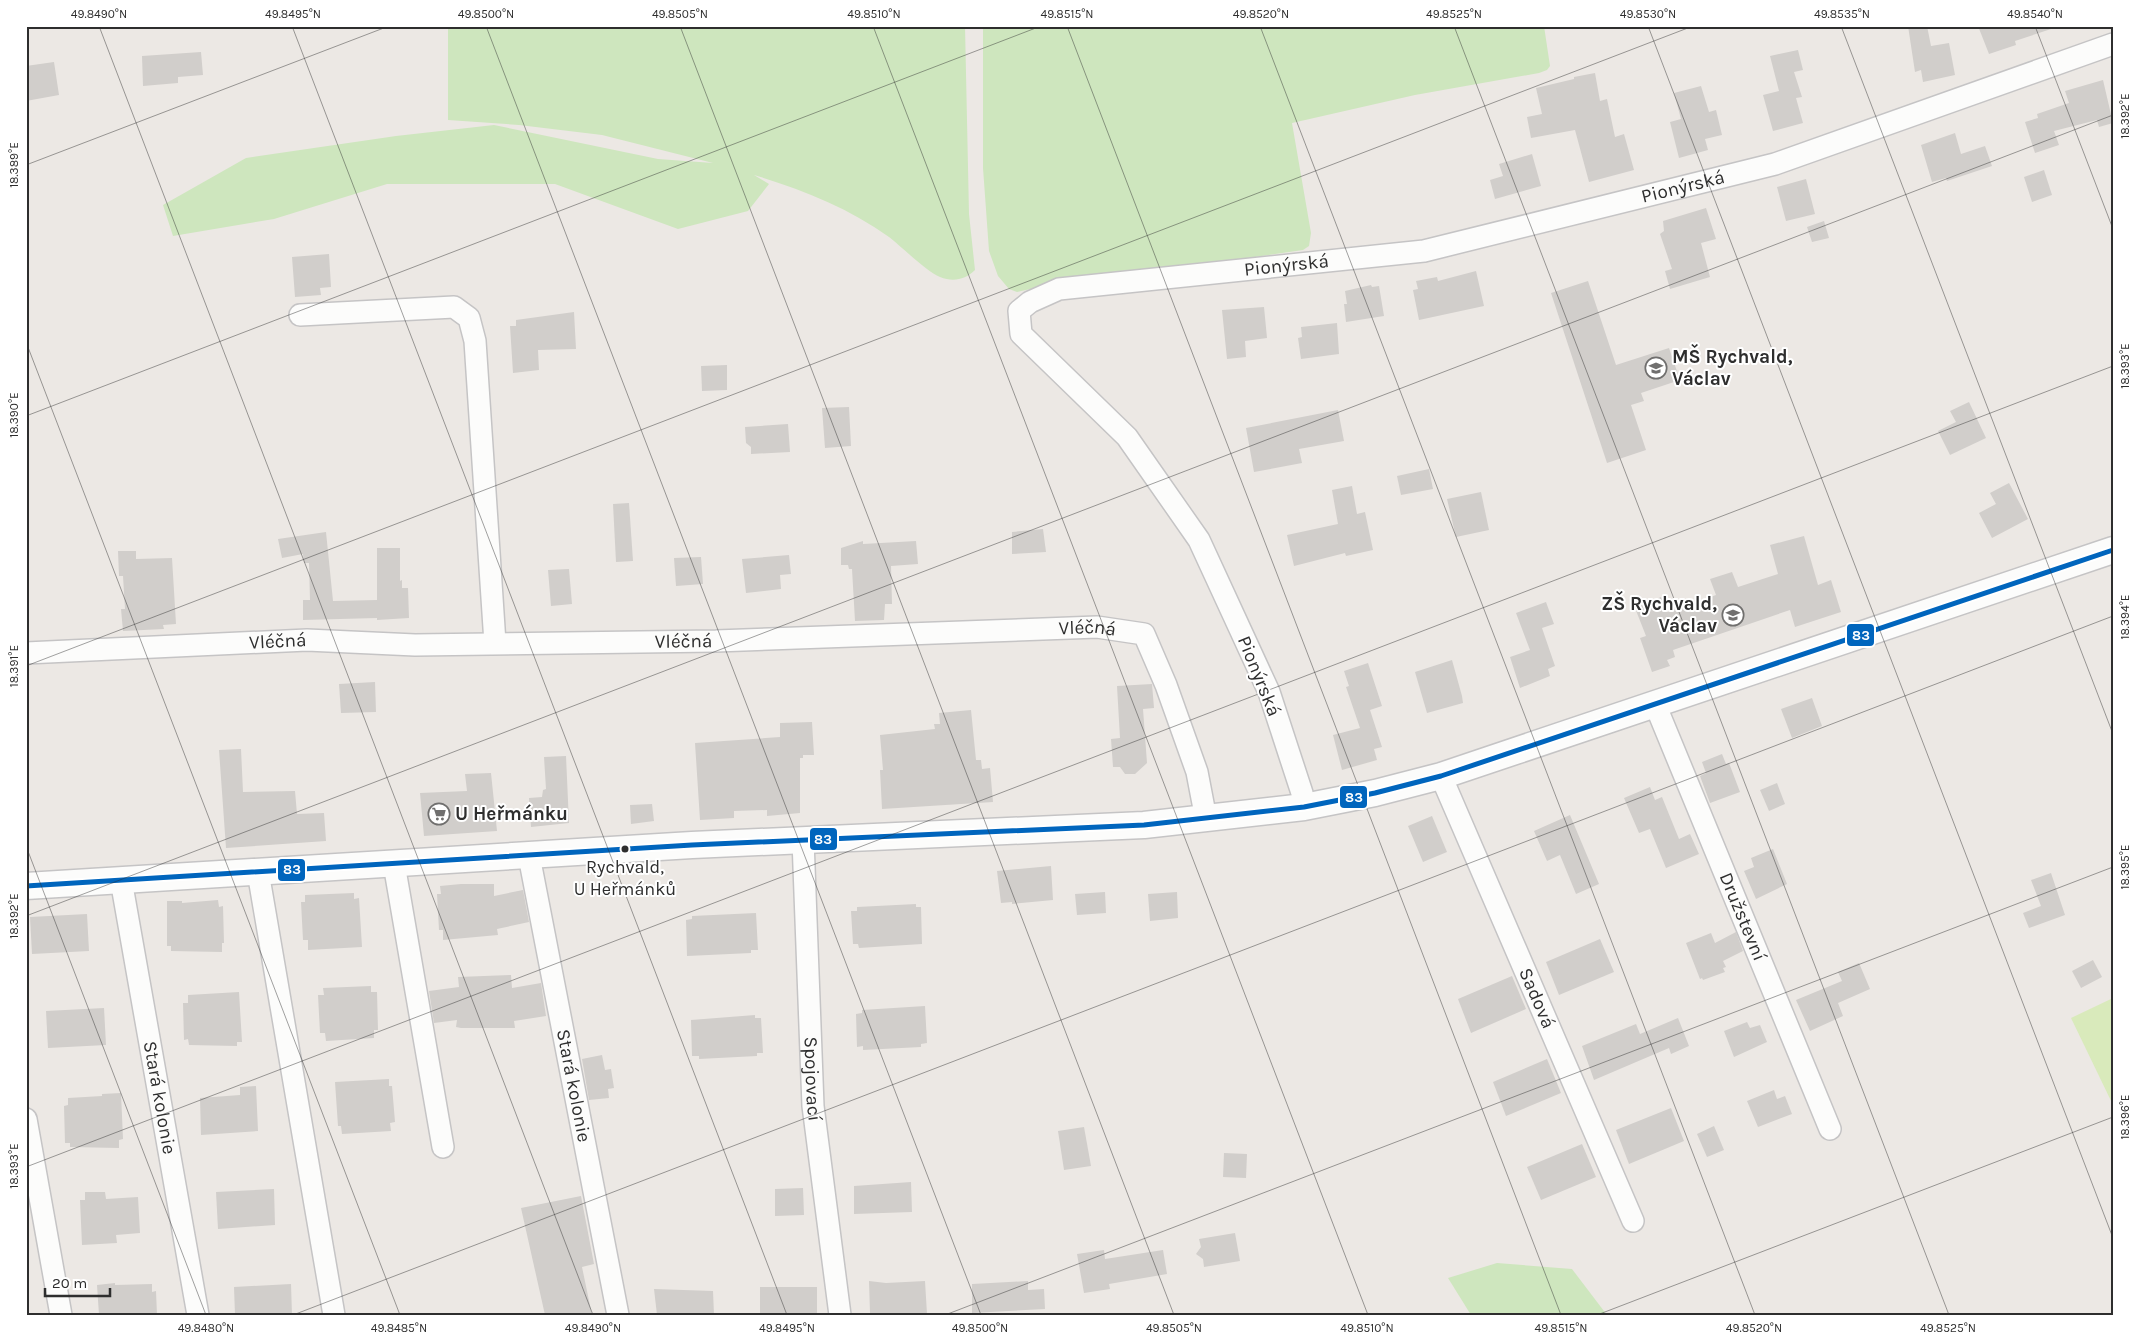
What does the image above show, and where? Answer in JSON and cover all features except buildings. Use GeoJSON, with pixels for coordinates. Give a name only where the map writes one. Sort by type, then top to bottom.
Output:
{"type":"FeatureCollection","features":[{"type":"Feature","properties":{"kind":"street","name":"Pionýrská"},"geometry":{"type":"LineString","coordinates":[[1304,807],[1302,793],[1269,692],[1200,540],[1127,437],[1021,334],[1019,311],[1030,302],[1059,289],[1424,251],[1775,164],[2113,44]]}},
{"type":"Feature","properties":{"kind":"street"},"geometry":{"type":"LineString","coordinates":[[300,315],[454,307],[468,318],[475,341],[495,643]]}},
{"type":"Feature","properties":{"kind":"street"},"geometry":{"type":"LineString","coordinates":[[26,886],[803,840],[1144,825],[1304,807],[1375,793],[1441,776],[2113,550]]}},
{"type":"Feature","properties":{"kind":"street","name":"Vléčná"},"geometry":{"type":"LineString","coordinates":[[26,653],[307,640],[415,645],[716,641],[1097,627],[1144,634],[1166,685],[1197,772],[1206,819]]}},
{"type":"Feature","properties":{"kind":"street","name":"Družstevní"},"geometry":{"type":"LineString","coordinates":[[1655,704],[1830,1129]]}},
{"type":"Feature","properties":{"kind":"street","name":"Sadová"},"geometry":{"type":"LineString","coordinates":[[1441,776],[1633,1221]]}},
{"type":"Feature","properties":{"kind":"street","name":"Spojovací"},"geometry":{"type":"LineString","coordinates":[[803,840],[813,1106],[840,1315]]}},
{"type":"Feature","properties":{"kind":"street","name":"Stará kolonie"},"geometry":{"type":"LineString","coordinates":[[530,856],[618,1315]]}},
{"type":"Feature","properties":{"kind":"street"},"geometry":{"type":"LineString","coordinates":[[394,864],[443,1147]]}},
{"type":"Feature","properties":{"kind":"street"},"geometry":{"type":"LineString","coordinates":[[258,872],[334,1315]]}},
{"type":"Feature","properties":{"kind":"street","name":"Stará kolonie"},"geometry":{"type":"LineString","coordinates":[[122,880],[198,1315]]}},
{"type":"Feature","properties":{"kind":"street"},"geometry":{"type":"LineString","coordinates":[[26,1119],[60,1315]]}},
{"type":"Feature","properties":{"kind":"green space"},"geometry":{"type":"Polygon","coordinates":[[[448,26],[965,26],[969,214],[975,270],[959,279],[940,277],[922,265],[889,237],[858,217],[807,193],[754,175],[769,184],[748,211],[678,229],[555,184],[387,184],[274,219],[173,236],[163,205],[246,158],[396,136],[494,125],[658,159],[713,163],[602,135],[519,125],[448,120],[448,26]]]}},
{"type":"Feature","properties":{"kind":"green space"},"geometry":{"type":"Polygon","coordinates":[[[983,26],[1544,26],[1550,66],[1547,70],[1539,73],[1415,95],[1292,123],[1311,233],[1309,246],[1303,250],[1255,257],[1215,267],[1057,283],[1017,292],[1009,289],[998,276],[989,251],[983,168],[983,26]]]}},
{"type":"Feature","properties":{"kind":"green space"},"geometry":{"type":"Polygon","coordinates":[[[2113,998],[2113,1105],[2071,1018],[2113,998]]]}},
{"type":"Feature","properties":{"kind":"green space"},"geometry":{"type":"Polygon","coordinates":[[[1497,1263],[1572,1269],[1607,1315],[1471,1315],[1448,1278],[1497,1263]]]}},
{"type":"Feature","properties":{"kind":"transit line","name":"83"},"geometry":{"type":"LineString","coordinates":[[26,886],[692,845],[1144,825],[1304,807],[1375,793],[1441,776],[2113,550]]}},
{"type":"Feature","properties":{"kind":"place","name":"MŠ Rychvald, Václav"},"geometry":{"type":"Point","coordinates":[1656,368]}},
{"type":"Feature","properties":{"kind":"place","name":"ZŠ Rychvald, Václav"},"geometry":{"type":"Point","coordinates":[1733,615]}},
{"type":"Feature","properties":{"kind":"place","name":"U Heřmánku"},"geometry":{"type":"Point","coordinates":[439,814]}},
{"type":"Feature","properties":{"kind":"place","name":"Rychvald, U Heřmánků"},"geometry":{"type":"Point","coordinates":[625,849]}}]}
